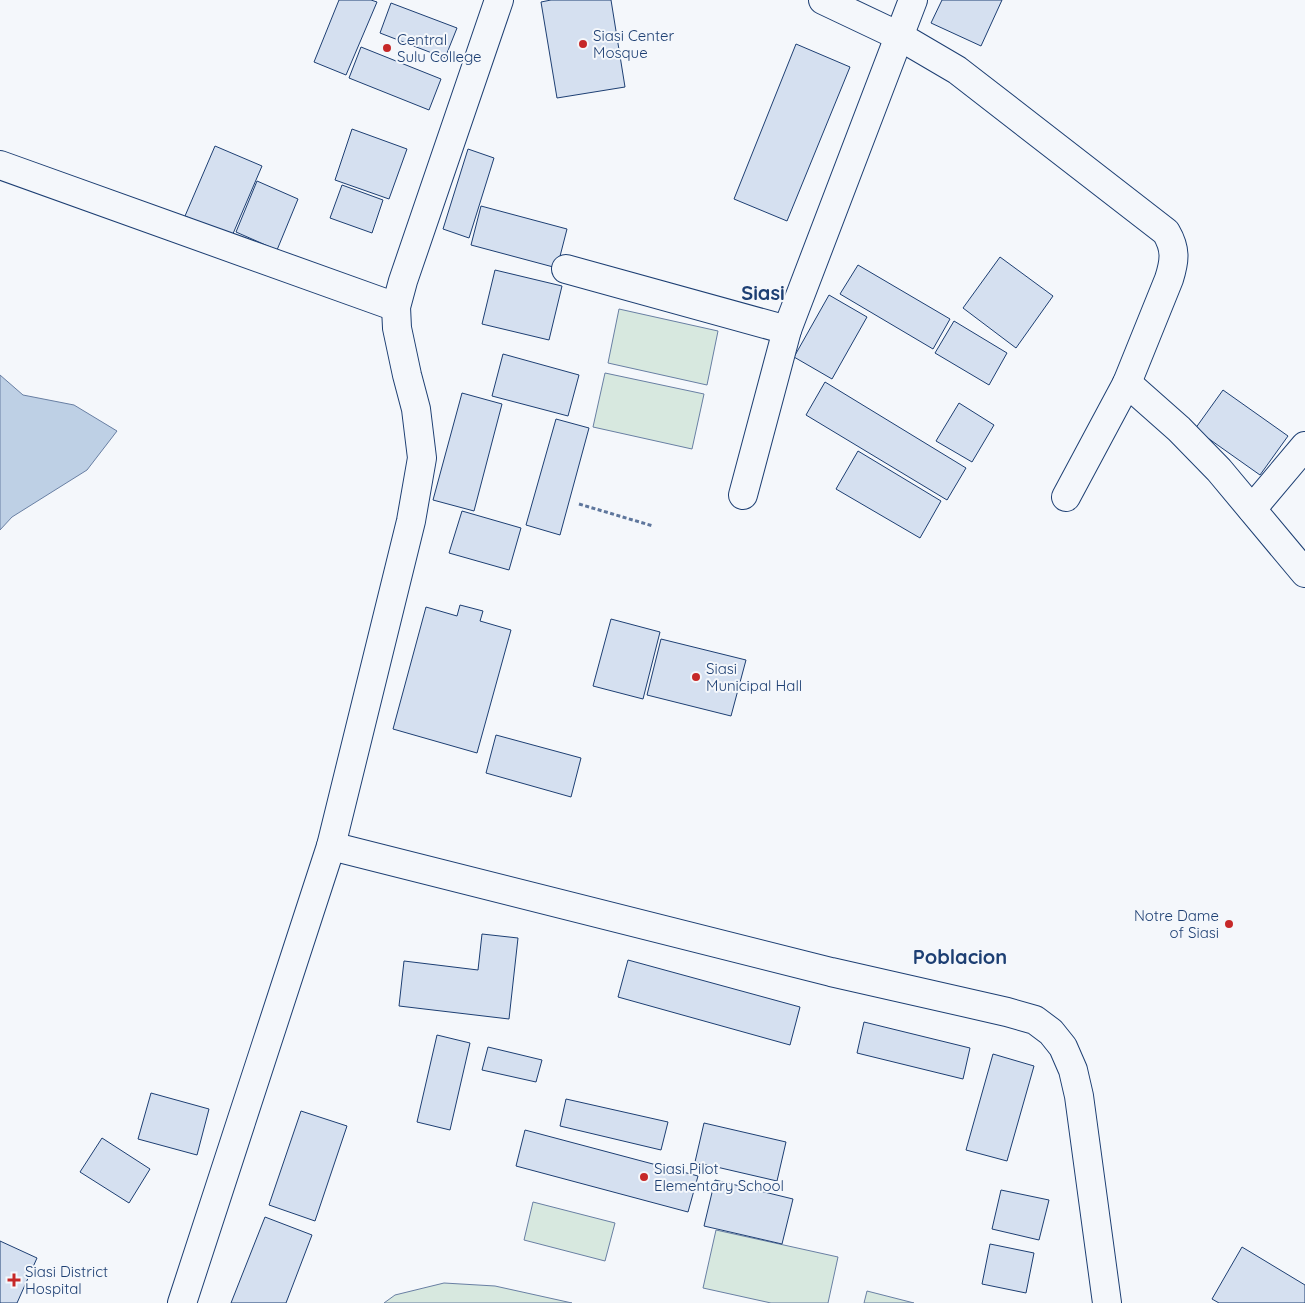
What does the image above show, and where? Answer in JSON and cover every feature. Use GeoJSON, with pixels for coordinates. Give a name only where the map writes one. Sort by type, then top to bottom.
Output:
{"type":"FeatureCollection","features":[{"type":"Feature","properties":{"kind":"street"},"geometry":{"type":"LineString","coordinates":[[182,1303],[331,846],[411,521],[422,458],[416,409],[397,328],[396,307],[499,0]]}},
{"type":"Feature","properties":{"kind":"street"},"geometry":{"type":"LineString","coordinates":[[823,0],[899,36],[957,70],[1166,232],[1171,241],[1174,263],[1170,279],[1127,383],[1066,497]]}},
{"type":"Feature","properties":{"kind":"street"},"geometry":{"type":"LineString","coordinates":[[743,494],[787,330],[913,0]]}},
{"type":"Feature","properties":{"kind":"street"},"geometry":{"type":"LineString","coordinates":[[0,165],[396,307]]}},
{"type":"Feature","properties":{"kind":"street"},"geometry":{"type":"LineString","coordinates":[[566,269],[787,330]]}},
{"type":"Feature","properties":{"kind":"street"},"geometry":{"type":"LineString","coordinates":[[1127,383],[1179,429],[1219,470],[1305,572]]}},
{"type":"Feature","properties":{"kind":"street"},"geometry":{"type":"LineString","coordinates":[[1252,509],[1305,446]]}},
{"type":"Feature","properties":{"kind":"street"},"geometry":{"type":"LineString","coordinates":[[331,846],[831,972],[1035,1020],[1051,1032],[1063,1047],[1074,1070],[1107,1303]]}},
{"type":"Feature","properties":{"kind":"path"},"geometry":{"type":"LineString","coordinates":[[579,504],[653,526]]}},
{"type":"Feature","properties":{"kind":"shaded area"},"geometry":{"type":"Polygon","coordinates":[[[619,309],[718,331],[707,385],[608,363],[619,309]]]}},
{"type":"Feature","properties":{"kind":"shaded area"},"geometry":{"type":"Polygon","coordinates":[[[605,373],[704,394],[692,449],[593,427],[605,373]]]}},
{"type":"Feature","properties":{"kind":"shaded area"},"geometry":{"type":"Polygon","coordinates":[[[533,1202],[615,1223],[605,1261],[524,1240],[533,1202]]]}},
{"type":"Feature","properties":{"kind":"shaded area"},"geometry":{"type":"Polygon","coordinates":[[[716,1230],[838,1257],[828,1303],[771,1303],[703,1288],[716,1230]]]}},
{"type":"Feature","properties":{"kind":"shaded area"},"geometry":{"type":"Polygon","coordinates":[[[444,1283],[495,1286],[572,1303],[384,1303],[395,1295],[444,1283]]]}},
{"type":"Feature","properties":{"kind":"shaded area"},"geometry":{"type":"Polygon","coordinates":[[[867,1291],[914,1303],[864,1303],[867,1291]]]}},
{"type":"Feature","properties":{"kind":"water"},"geometry":{"type":"Polygon","coordinates":[[[0,375],[23,395],[74,405],[117,431],[87,470],[12,517],[0,530],[0,375]]]}},
{"type":"Feature","properties":{"kind":"building"},"geometry":{"type":"Polygon","coordinates":[[[339,0],[371,0],[377,2],[346,75],[314,62],[339,0]]]}},
{"type":"Feature","properties":{"kind":"building","name":"Siasi Center Mosque"},"geometry":{"type":"Polygon","coordinates":[[[551,0],[611,0],[625,87],[557,98],[541,2],[551,0]]]}},
{"type":"Feature","properties":{"kind":"building"},"geometry":{"type":"Polygon","coordinates":[[[942,0],[1002,0],[981,46],[931,23],[942,0]]]}},
{"type":"Feature","properties":{"kind":"building"},"geometry":{"type":"Polygon","coordinates":[[[391,3],[457,28],[445,58],[380,33],[391,3]]]}},
{"type":"Feature","properties":{"kind":"building"},"geometry":{"type":"Polygon","coordinates":[[[796,44],[850,67],[787,221],[734,199],[796,44]]]}},
{"type":"Feature","properties":{"kind":"building"},"geometry":{"type":"Polygon","coordinates":[[[361,47],[441,79],[429,110],[349,78],[361,47]]]}},
{"type":"Feature","properties":{"kind":"building"},"geometry":{"type":"Polygon","coordinates":[[[352,129],[407,149],[389,199],[335,180],[352,129]]]}},
{"type":"Feature","properties":{"kind":"building"},"geometry":{"type":"Polygon","coordinates":[[[215,146],[262,166],[232,236],[185,216],[215,146]]]}},
{"type":"Feature","properties":{"kind":"building"},"geometry":{"type":"Polygon","coordinates":[[[468,149],[494,158],[469,238],[443,229],[468,149]]]}},
{"type":"Feature","properties":{"kind":"building"},"geometry":{"type":"Polygon","coordinates":[[[257,181],[298,199],[277,250],[236,232],[257,181]]]}},
{"type":"Feature","properties":{"kind":"building"},"geometry":{"type":"Polygon","coordinates":[[[342,185],[383,200],[372,233],[330,218],[342,185]]]}},
{"type":"Feature","properties":{"kind":"building"},"geometry":{"type":"Polygon","coordinates":[[[481,206],[567,229],[557,268],[471,245],[481,206]]]}},
{"type":"Feature","properties":{"kind":"building"},"geometry":{"type":"Polygon","coordinates":[[[1000,257],[1053,296],[1016,348],[963,308],[1000,257]]]}},
{"type":"Feature","properties":{"kind":"building"},"geometry":{"type":"Polygon","coordinates":[[[858,265],[950,319],[933,349],[840,294],[858,265]]]}},
{"type":"Feature","properties":{"kind":"building"},"geometry":{"type":"Polygon","coordinates":[[[495,270],[562,286],[549,340],[482,324],[495,270]]]}},
{"type":"Feature","properties":{"kind":"building"},"geometry":{"type":"Polygon","coordinates":[[[829,295],[867,317],[832,379],[794,357],[829,295]]]}},
{"type":"Feature","properties":{"kind":"building"},"geometry":{"type":"Polygon","coordinates":[[[954,321],[1007,353],[989,385],[935,353],[954,321]]]}},
{"type":"Feature","properties":{"kind":"building"},"geometry":{"type":"Polygon","coordinates":[[[503,354],[579,375],[568,416],[492,396],[503,354]]]}},
{"type":"Feature","properties":{"kind":"building"},"geometry":{"type":"Polygon","coordinates":[[[825,382],[966,468],[947,500],[806,415],[825,382]]]}},
{"type":"Feature","properties":{"kind":"building"},"geometry":{"type":"Polygon","coordinates":[[[1223,390],[1288,436],[1260,475],[1195,429],[1223,390]]]}},
{"type":"Feature","properties":{"kind":"building"},"geometry":{"type":"Polygon","coordinates":[[[462,393],[502,404],[474,511],[433,500],[462,393]]]}},
{"type":"Feature","properties":{"kind":"building"},"geometry":{"type":"Polygon","coordinates":[[[959,403],[994,425],[972,462],[936,441],[959,403]]]}},
{"type":"Feature","properties":{"kind":"building"},"geometry":{"type":"Polygon","coordinates":[[[556,419],[589,428],[560,535],[526,525],[556,419]]]}},
{"type":"Feature","properties":{"kind":"building"},"geometry":{"type":"Polygon","coordinates":[[[858,451],[941,501],[920,538],[836,489],[858,451]]]}},
{"type":"Feature","properties":{"kind":"building"},"geometry":{"type":"Polygon","coordinates":[[[462,511],[521,528],[509,570],[449,553],[462,511]]]}},
{"type":"Feature","properties":{"kind":"building"},"geometry":{"type":"Polygon","coordinates":[[[460,605],[483,611],[480,621],[511,630],[477,753],[393,729],[426,607],[457,616],[460,605]]]}},
{"type":"Feature","properties":{"kind":"building"},"geometry":{"type":"Polygon","coordinates":[[[611,619],[660,632],[643,699],[593,686],[611,619]]]}},
{"type":"Feature","properties":{"kind":"building","name":"Siasi Municipal Hall"},"geometry":{"type":"Polygon","coordinates":[[[661,639],[746,660],[731,716],[647,695],[661,639]]]}},
{"type":"Feature","properties":{"kind":"building"},"geometry":{"type":"Polygon","coordinates":[[[496,735],[581,758],[571,797],[486,773],[496,735]]]}},
{"type":"Feature","properties":{"kind":"building"},"geometry":{"type":"Polygon","coordinates":[[[482,934],[518,938],[509,1019],[399,1006],[404,961],[478,970],[482,934]]]}},
{"type":"Feature","properties":{"kind":"building"},"geometry":{"type":"Polygon","coordinates":[[[628,960],[800,1007],[790,1045],[618,997],[628,960]]]}},
{"type":"Feature","properties":{"kind":"building"},"geometry":{"type":"Polygon","coordinates":[[[864,1022],[970,1048],[963,1079],[857,1053],[864,1022]]]}},
{"type":"Feature","properties":{"kind":"building"},"geometry":{"type":"Polygon","coordinates":[[[437,1035],[470,1043],[450,1130],[417,1122],[437,1035]]]}},
{"type":"Feature","properties":{"kind":"building"},"geometry":{"type":"Polygon","coordinates":[[[488,1047],[542,1060],[536,1082],[482,1070],[488,1047]]]}},
{"type":"Feature","properties":{"kind":"building"},"geometry":{"type":"Polygon","coordinates":[[[993,1054],[1034,1066],[1007,1161],[966,1150],[993,1054]]]}},
{"type":"Feature","properties":{"kind":"building"},"geometry":{"type":"Polygon","coordinates":[[[151,1093],[209,1109],[197,1155],[138,1139],[151,1093]]]}},
{"type":"Feature","properties":{"kind":"building"},"geometry":{"type":"Polygon","coordinates":[[[566,1099],[668,1122],[661,1150],[560,1126],[566,1099]]]}},
{"type":"Feature","properties":{"kind":"building"},"geometry":{"type":"Polygon","coordinates":[[[301,1111],[347,1126],[315,1221],[269,1205],[301,1111]]]}},
{"type":"Feature","properties":{"kind":"building"},"geometry":{"type":"Polygon","coordinates":[[[704,1123],[786,1142],[777,1181],[695,1162],[704,1123]]]}},
{"type":"Feature","properties":{"kind":"building"},"geometry":{"type":"Polygon","coordinates":[[[525,1130],[698,1176],[688,1212],[516,1166],[525,1130]]]}},
{"type":"Feature","properties":{"kind":"building"},"geometry":{"type":"Polygon","coordinates":[[[102,1138],[150,1169],[129,1203],[80,1172],[102,1138]]]}},
{"type":"Feature","properties":{"kind":"building"},"geometry":{"type":"Polygon","coordinates":[[[715,1180],[793,1199],[782,1244],[704,1226],[715,1180]]]}},
{"type":"Feature","properties":{"kind":"building"},"geometry":{"type":"Polygon","coordinates":[[[1001,1190],[1049,1200],[1039,1240],[992,1229],[1001,1190]]]}},
{"type":"Feature","properties":{"kind":"building"},"geometry":{"type":"Polygon","coordinates":[[[265,1217],[312,1235],[286,1303],[231,1303],[265,1217]]]}},
{"type":"Feature","properties":{"kind":"building","name":"Siasi District Hospital"},"geometry":{"type":"Polygon","coordinates":[[[0,1241],[37,1258],[17,1303],[0,1303],[0,1241]]]}},
{"type":"Feature","properties":{"kind":"building"},"geometry":{"type":"Polygon","coordinates":[[[990,1244],[1034,1253],[1026,1293],[982,1284],[990,1244]]]}},
{"type":"Feature","properties":{"kind":"building"},"geometry":{"type":"Polygon","coordinates":[[[1242,1247],[1305,1285],[1305,1303],[1219,1303],[1212,1299],[1242,1247]]]}},
{"type":"Feature","properties":{"kind":"place","name":"Siasi Center Mosque"},"geometry":{"type":"Point","coordinates":[583,44]}},
{"type":"Feature","properties":{"kind":"place","name":"Central Sulu College"},"geometry":{"type":"Point","coordinates":[387,48]}},
{"type":"Feature","properties":{"kind":"place","name":"Siasi Municipal Hall"},"geometry":{"type":"Point","coordinates":[696,677]}},
{"type":"Feature","properties":{"kind":"place","name":"Notre Dame of Siasi"},"geometry":{"type":"Point","coordinates":[1229,924]}},
{"type":"Feature","properties":{"kind":"place","name":"Siasi Pilot Elementary School"},"geometry":{"type":"Point","coordinates":[644,1177]}},
{"type":"Feature","properties":{"kind":"place","name":"Siasi District Hospital"},"geometry":{"type":"Point","coordinates":[14,1280]}},
{"type":"Feature","properties":{"kind":"district","name":"Siasi"},"geometry":{"type":"Point","coordinates":[763,292]}},
{"type":"Feature","properties":{"kind":"district","name":"Poblacion"},"geometry":{"type":"Point","coordinates":[960,956]}}]}
